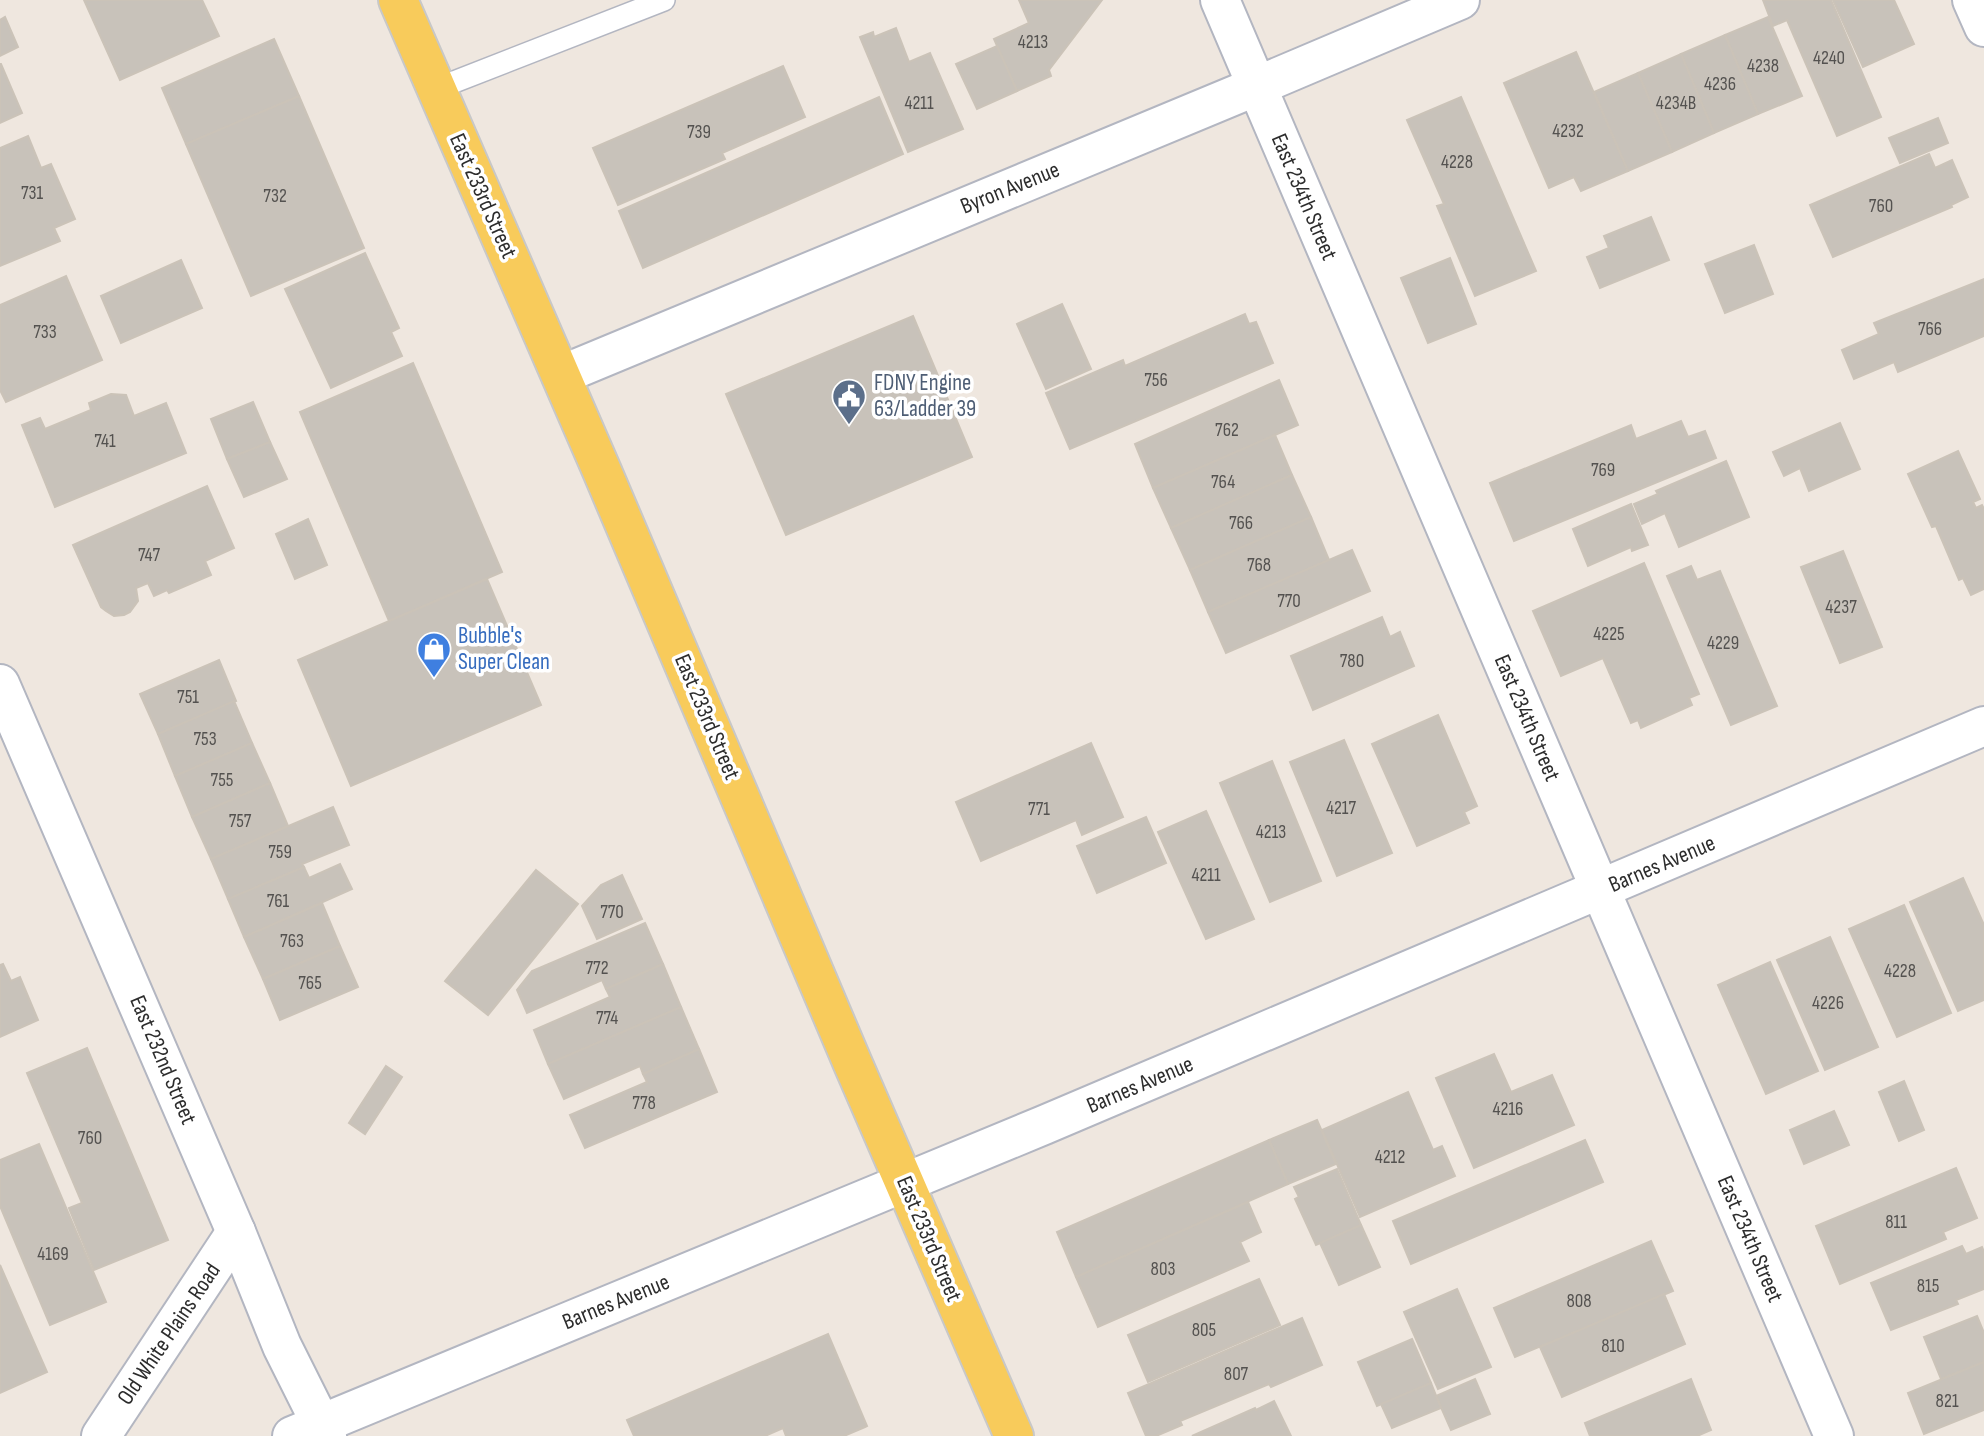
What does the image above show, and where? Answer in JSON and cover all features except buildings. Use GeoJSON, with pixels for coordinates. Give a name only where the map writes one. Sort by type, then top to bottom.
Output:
{"type":"FeatureCollection","features":[{"type":"Feature","properties":{"kind":"main road","name":"East 233rd Street"},"geometry":{"type":"LineString","coordinates":[[398,0],[1014,1436]]}},
{"type":"Feature","properties":{"kind":"street","name":"East 234th Street"},"geometry":{"type":"LineString","coordinates":[[1220,0],[1835,1436]]}},
{"type":"Feature","properties":{"kind":"street","name":"Byron Avenue"},"geometry":{"type":"LineString","coordinates":[[561,375],[1460,0]]}},
{"type":"Feature","properties":{"kind":"street"},"geometry":{"type":"LineString","coordinates":[[1972,0],[1984,27]]}},
{"type":"Feature","properties":{"kind":"street","name":"East 232nd Street"},"geometry":{"type":"LineString","coordinates":[[0,684],[236,1232],[313,1432]]}},
{"type":"Feature","properties":{"kind":"street","name":"Barnes Avenue"},"geometry":{"type":"LineString","coordinates":[[313,1432],[1984,726]]}},
{"type":"Feature","properties":{"kind":"street","name":"Old White Plains Road"},"geometry":{"type":"LineString","coordinates":[[101,1436],[236,1232]]}},
{"type":"Feature","properties":{"kind":"lane"},"geometry":{"type":"LineString","coordinates":[[436,89],[664,0]]}},
{"type":"Feature","properties":{"kind":"place","name":"FDNY Engine 63/Ladder 39"},"geometry":{"type":"Point","coordinates":[849,426]}},
{"type":"Feature","properties":{"kind":"place","name":"Bubble's Super Clean"},"geometry":{"type":"Point","coordinates":[434,679]}}]}
